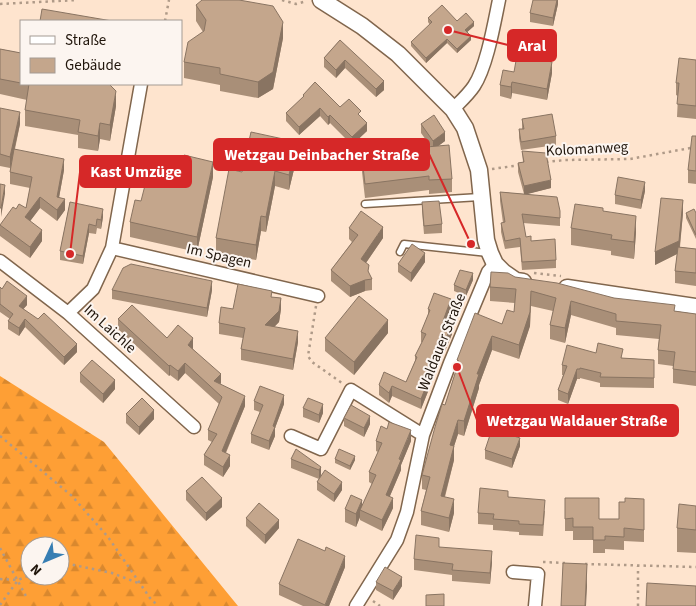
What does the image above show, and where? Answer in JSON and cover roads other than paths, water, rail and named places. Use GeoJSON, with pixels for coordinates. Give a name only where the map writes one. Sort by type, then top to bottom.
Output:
{"type":"FeatureCollection","features":[{"type":"Feature","properties":{"kind":"street"},"geometry":{"type":"LineString","coordinates":[[321,0],[362,26],[398,54],[453,109],[465,128],[479,170],[486,240],[492,258],[516,282],[548,280],[696,308]]}},
{"type":"Feature","properties":{"kind":"street"},"geometry":{"type":"LineString","coordinates":[[453,109],[475,84],[482,67],[499,0]]}},
{"type":"Feature","properties":{"kind":"street"},"geometry":{"type":"LineString","coordinates":[[68,313],[93,289],[112,248],[141,85]]}},
{"type":"Feature","properties":{"kind":"street","name":"Im Spagen"},"geometry":{"type":"LineString","coordinates":[[112,248],[318,296]]}},
{"type":"Feature","properties":{"kind":"street","name":"Waldauer Straße"},"geometry":{"type":"LineString","coordinates":[[356,606],[396,540],[407,512],[423,435],[492,258]]}},
{"type":"Feature","properties":{"kind":"street","name":"Im Laichle"},"geometry":{"type":"LineString","coordinates":[[0,261],[68,313],[194,427]]}},
{"type":"Feature","properties":{"kind":"street"},"geometry":{"type":"LineString","coordinates":[[291,436],[321,450],[351,390],[423,435]]}},
{"type":"Feature","properties":{"kind":"street"},"geometry":{"type":"LineString","coordinates":[[513,572],[538,574],[536,606]]}},
{"type":"Feature","properties":{"kind":"lane"},"geometry":{"type":"LineString","coordinates":[[365,204],[481,197]]}},
{"type":"Feature","properties":{"kind":"lane"},"geometry":{"type":"LineString","coordinates":[[400,252],[404,244],[473,252],[492,258]]}},
{"type":"Feature","properties":{"kind":"place","name":"Aral"},"geometry":{"type":"Point","coordinates":[448,30]}},
{"type":"Feature","properties":{"kind":"place","name":"Wetzgau Deinbacher Straße"},"geometry":{"type":"Point","coordinates":[471,244]}},
{"type":"Feature","properties":{"kind":"place","name":"Kast Umzüge"},"geometry":{"type":"Point","coordinates":[70,254]}},
{"type":"Feature","properties":{"kind":"place","name":"Wetzgau Waldauer Straße"},"geometry":{"type":"Point","coordinates":[457,367]}}]}
